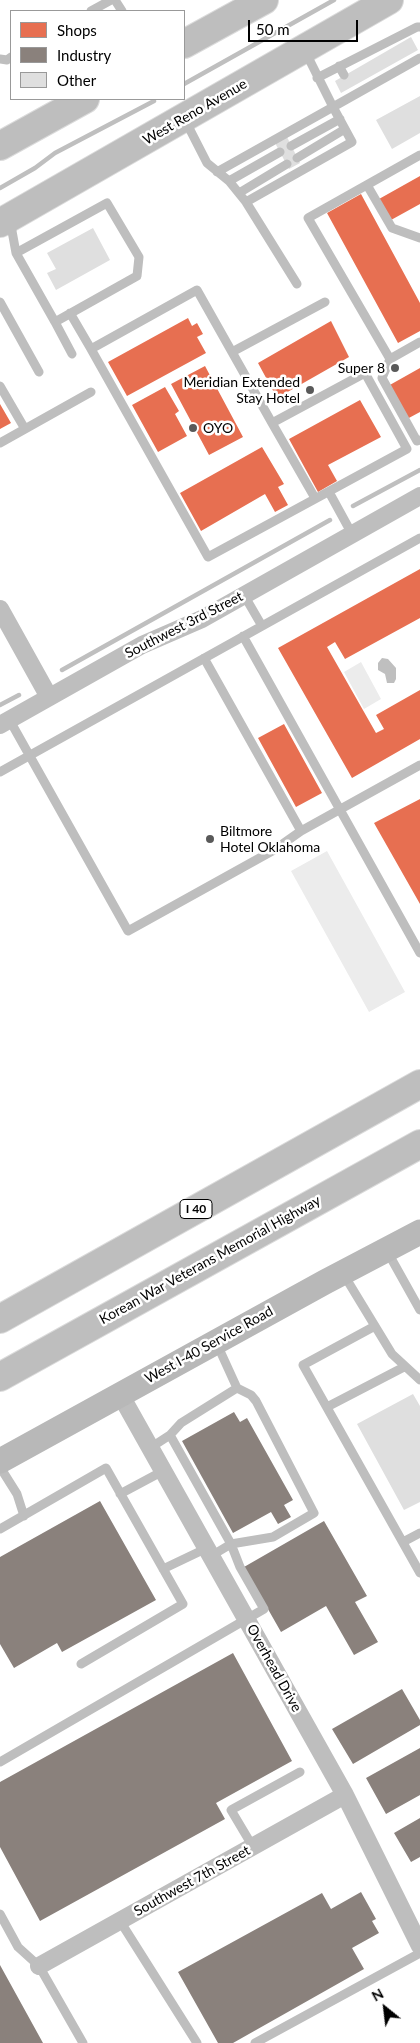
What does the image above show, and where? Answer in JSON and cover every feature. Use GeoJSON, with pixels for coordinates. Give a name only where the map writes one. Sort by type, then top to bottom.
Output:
{"type":"FeatureCollection","features":[{"type":"Feature","properties":{"kind":"main road"},"geometry":{"type":"LineString","coordinates":[[185,43],[264,0]]}},
{"type":"Feature","properties":{"kind":"main road","name":"West Reno Avenue"},"geometry":{"type":"LineString","coordinates":[[5,220],[178,108],[304,48],[389,0]]}},
{"type":"Feature","properties":{"kind":"main road"},"geometry":{"type":"LineString","coordinates":[[0,146],[83,100]]}},
{"type":"Feature","properties":{"kind":"main road"},"geometry":{"type":"LineString","coordinates":[[393,1099],[420,1080]]}},
{"type":"Feature","properties":{"kind":"main road","name":"I 40"},"geometry":{"type":"LineString","coordinates":[[0,1318],[420,1084]]}},
{"type":"Feature","properties":{"kind":"main road","name":"Korean War Veterans Memorial Highway"},"geometry":{"type":"LineString","coordinates":[[0,1377],[420,1144]]}},
{"type":"Feature","properties":{"kind":"main road"},"geometry":{"type":"LineString","coordinates":[[395,1158],[420,1148]]}},
{"type":"Feature","properties":{"kind":"street","name":"Southwest 3rd Street"},"geometry":{"type":"LineString","coordinates":[[5,722],[142,645],[202,619],[420,496]]}},
{"type":"Feature","properties":{"kind":"street"},"geometry":{"type":"LineString","coordinates":[[0,609],[49,697]]}},
{"type":"Feature","properties":{"kind":"street","name":"West I-40 Service Road"},"geometry":{"type":"LineString","coordinates":[[3,1468],[120,1394],[342,1272],[420,1232]]}},
{"type":"Feature","properties":{"kind":"street","name":"Overhead Drive"},"geometry":{"type":"LineString","coordinates":[[120,1394],[345,1795],[420,1946]]}},
{"type":"Feature","properties":{"kind":"street","name":"Southwest 7th Street"},"geometry":{"type":"LineString","coordinates":[[40,1966],[345,1795]]}},
{"type":"Feature","properties":{"kind":"lane"},"geometry":{"type":"LineString","coordinates":[[93,10],[111,0]]}},
{"type":"Feature","properties":{"kind":"lane"},"geometry":{"type":"LineString","coordinates":[[317,78],[339,66],[355,63],[370,56],[397,41],[417,26],[420,27]]}},
{"type":"Feature","properties":{"kind":"lane"},"geometry":{"type":"LineString","coordinates":[[246,202],[352,142],[317,78],[304,48]]}},
{"type":"Feature","properties":{"kind":"lane"},"geometry":{"type":"LineString","coordinates":[[217,172],[333,107],[353,91],[395,67],[408,60],[420,58]]}},
{"type":"Feature","properties":{"kind":"lane"},"geometry":{"type":"LineString","coordinates":[[339,66],[344,75]]}},
{"type":"Feature","properties":{"kind":"lane"},"geometry":{"type":"LineString","coordinates":[[178,108],[207,163],[229,181],[246,202],[297,284]]}},
{"type":"Feature","properties":{"kind":"lane"},"geometry":{"type":"LineString","coordinates":[[291,146],[340,119]]}},
{"type":"Feature","properties":{"kind":"lane"},"geometry":{"type":"LineString","coordinates":[[298,158],[346,129]]}},
{"type":"Feature","properties":{"kind":"lane"},"geometry":{"type":"LineString","coordinates":[[229,181],[280,152]]}},
{"type":"Feature","properties":{"kind":"lane"},"geometry":{"type":"LineString","coordinates":[[390,360],[308,218],[420,155]]}},
{"type":"Feature","properties":{"kind":"lane"},"geometry":{"type":"LineString","coordinates":[[239,193],[287,164]]}},
{"type":"Feature","properties":{"kind":"lane"},"geometry":{"type":"LineString","coordinates":[[367,185],[392,228],[420,238]]}},
{"type":"Feature","properties":{"kind":"lane"},"geometry":{"type":"LineString","coordinates":[[16,253],[107,203],[139,257],[138,276],[55,322]]}},
{"type":"Feature","properties":{"kind":"lane"},"geometry":{"type":"LineString","coordinates":[[5,220],[16,253],[72,354]]}},
{"type":"Feature","properties":{"kind":"lane"},"geometry":{"type":"LineString","coordinates":[[91,349],[197,290],[315,498]]}},
{"type":"Feature","properties":{"kind":"lane"},"geometry":{"type":"LineString","coordinates":[[0,302],[40,372]]}},
{"type":"Feature","properties":{"kind":"lane"},"geometry":{"type":"LineString","coordinates":[[232,352],[325,302]]}},
{"type":"Feature","properties":{"kind":"lane"},"geometry":{"type":"LineString","coordinates":[[70,313],[208,557],[408,449],[365,373],[272,424]]}},
{"type":"Feature","properties":{"kind":"lane"},"geometry":{"type":"LineString","coordinates":[[420,342],[390,360],[382,378],[417,442],[420,440]]}},
{"type":"Feature","properties":{"kind":"lane"},"geometry":{"type":"LineString","coordinates":[[0,386],[25,429]]}},
{"type":"Feature","properties":{"kind":"lane"},"geometry":{"type":"LineString","coordinates":[[0,443],[91,392]]}},
{"type":"Feature","properties":{"kind":"lane"},"geometry":{"type":"LineString","coordinates":[[329,492],[352,534]]}},
{"type":"Feature","properties":{"kind":"lane"},"geometry":{"type":"LineString","coordinates":[[0,772],[420,538]]}},
{"type":"Feature","properties":{"kind":"lane"},"geometry":{"type":"LineString","coordinates":[[244,595],[262,626]]}},
{"type":"Feature","properties":{"kind":"lane"},"geometry":{"type":"LineString","coordinates":[[243,636],[420,953]]}},
{"type":"Feature","properties":{"kind":"lane"},"geometry":{"type":"LineString","coordinates":[[204,658],[301,831]]}},
{"type":"Feature","properties":{"kind":"lane"},"geometry":{"type":"LineString","coordinates":[[5,722],[29,756],[128,931],[274,850],[301,831],[420,765]]}},
{"type":"Feature","properties":{"kind":"lane"},"geometry":{"type":"LineString","coordinates":[[386,1249],[420,1310]]}},
{"type":"Feature","properties":{"kind":"lane"},"geometry":{"type":"LineString","coordinates":[[342,1272],[392,1354],[420,1380]]}},
{"type":"Feature","properties":{"kind":"lane"},"geometry":{"type":"LineString","coordinates":[[375,1326],[303,1365],[420,1573]]}},
{"type":"Feature","properties":{"kind":"lane"},"geometry":{"type":"LineString","coordinates":[[163,1569],[230,1544],[274,1537],[314,1513],[256,1401],[251,1395],[237,1388],[216,1342]]}},
{"type":"Feature","properties":{"kind":"lane"},"geometry":{"type":"LineString","coordinates":[[327,1408],[404,1367]]}},
{"type":"Feature","properties":{"kind":"lane"},"geometry":{"type":"LineString","coordinates":[[150,1448],[170,1435],[181,1423],[237,1388]]}},
{"type":"Feature","properties":{"kind":"lane"},"geometry":{"type":"LineString","coordinates":[[0,1762],[247,1620],[264,1608],[170,1435]]}},
{"type":"Feature","properties":{"kind":"lane"},"geometry":{"type":"LineString","coordinates":[[0,1466],[3,1468],[17,1494],[24,1516]]}},
{"type":"Feature","properties":{"kind":"lane"},"geometry":{"type":"LineString","coordinates":[[0,1529],[106,1468],[183,1604],[82,1664]]}},
{"type":"Feature","properties":{"kind":"lane"},"geometry":{"type":"LineString","coordinates":[[120,1494],[163,1471]]}},
{"type":"Feature","properties":{"kind":"lane"},"geometry":{"type":"LineString","coordinates":[[403,1542],[420,1533]]}},
{"type":"Feature","properties":{"kind":"lane"},"geometry":{"type":"LineString","coordinates":[[252,1847],[232,1810],[300,1772]]}},
{"type":"Feature","properties":{"kind":"lane"},"geometry":{"type":"LineString","coordinates":[[0,1914],[18,1947],[40,1966],[83,2043]]}},
{"type":"Feature","properties":{"kind":"lane"},"geometry":{"type":"LineString","coordinates":[[120,1921],[198,2043]]}},
{"type":"Feature","properties":{"kind":"lane"},"geometry":{"type":"LineString","coordinates":[[255,2043],[420,1953]]}},
{"type":"Feature","properties":{"kind":"shaded area"},"geometry":{"type":"Polygon","coordinates":[[[382,658],[388,659],[396,668],[394,683],[387,683],[385,674],[378,670],[378,663],[382,658]]]}},
{"type":"Feature","properties":{"kind":"shaded area"},"geometry":{"type":"Polygon","coordinates":[[[361,662],[381,699],[364,709],[344,672],[361,662]]]}},
{"type":"Feature","properties":{"kind":"shaded area"},"geometry":{"type":"Polygon","coordinates":[[[327,851],[405,992],[369,1012],[291,871],[327,851]]]}},
{"type":"Feature","properties":{"kind":"building: Shops"},"geometry":{"type":"Polygon","coordinates":[[[420,176],[420,204],[391,220],[379,199],[420,176]]]}},
{"type":"Feature","properties":{"kind":"building: Shops"},"geometry":{"type":"Polygon","coordinates":[[[361,194],[420,303],[420,331],[398,343],[327,213],[361,194]]]}},
{"type":"Feature","properties":{"kind":"building: Shops"},"geometry":{"type":"Polygon","coordinates":[[[188,318],[192,326],[197,323],[203,334],[197,337],[206,353],[127,396],[108,362],[188,318]]]}},
{"type":"Feature","properties":{"kind":"building: Shops"},"geometry":{"type":"Polygon","coordinates":[[[331,321],[349,357],[277,398],[258,363],[331,321]]]}},
{"type":"Feature","properties":{"kind":"building: Shops"},"geometry":{"type":"Polygon","coordinates":[[[205,366],[243,437],[209,455],[171,384],[205,366]]]}},
{"type":"Feature","properties":{"kind":"building: Shops"},"geometry":{"type":"Polygon","coordinates":[[[420,368],[420,412],[407,419],[388,386],[420,368]]]}},
{"type":"Feature","properties":{"kind":"building: Shops"},"geometry":{"type":"Polygon","coordinates":[[[165,387],[179,411],[175,414],[187,436],[158,452],[132,405],[165,387]]]}},
{"type":"Feature","properties":{"kind":"building: Shops"},"geometry":{"type":"Polygon","coordinates":[[[360,400],[381,437],[328,465],[337,481],[318,492],[289,439],[360,400]]]}},
{"type":"Feature","properties":{"kind":"building: Shops"},"geometry":{"type":"Polygon","coordinates":[[[0,404],[11,423],[0,429],[0,404]]]}},
{"type":"Feature","properties":{"kind":"building: Shops"},"geometry":{"type":"Polygon","coordinates":[[[262,447],[284,484],[278,487],[288,505],[275,512],[265,494],[201,531],[180,493],[262,447]]]}},
{"type":"Feature","properties":{"kind":"building: Shops"},"geometry":{"type":"Polygon","coordinates":[[[420,569],[420,618],[345,659],[335,642],[327,647],[376,733],[384,729],[376,715],[420,690],[420,739],[352,778],[278,648],[420,569]]]}},
{"type":"Feature","properties":{"kind":"building: Shops"},"geometry":{"type":"Polygon","coordinates":[[[284,724],[322,793],[296,807],[258,738],[284,724]]]}},
{"type":"Feature","properties":{"kind":"building: Shops"},"geometry":{"type":"Polygon","coordinates":[[[420,799],[420,904],[374,823],[420,799]]]}},
{"type":"Feature","properties":{"kind":"building: Industry"},"geometry":{"type":"Polygon","coordinates":[[[234,1412],[240,1422],[247,1418],[293,1500],[284,1505],[291,1517],[278,1524],[271,1512],[233,1533],[182,1441],[234,1412]]]}},
{"type":"Feature","properties":{"kind":"building: Industry"},"geometry":{"type":"Polygon","coordinates":[[[100,1501],[156,1600],[62,1652],[57,1643],[14,1668],[0,1644],[0,1557],[100,1501]]]}},
{"type":"Feature","properties":{"kind":"building: Industry"},"geometry":{"type":"Polygon","coordinates":[[[324,1521],[367,1596],[355,1602],[378,1642],[354,1655],[326,1606],[281,1632],[244,1567],[324,1521]]]}},
{"type":"Feature","properties":{"kind":"building: Industry"},"geometry":{"type":"Polygon","coordinates":[[[233,1653],[292,1761],[216,1803],[225,1819],[40,1921],[0,1847],[0,1782],[233,1653]]]}},
{"type":"Feature","properties":{"kind":"building: Industry"},"geometry":{"type":"Polygon","coordinates":[[[402,1689],[420,1720],[420,1725],[353,1764],[332,1729],[402,1689]]]}},
{"type":"Feature","properties":{"kind":"building: Industry"},"geometry":{"type":"Polygon","coordinates":[[[420,1748],[420,1795],[386,1814],[366,1778],[420,1748]]]}},
{"type":"Feature","properties":{"kind":"building: Industry"},"geometry":{"type":"Polygon","coordinates":[[[420,1818],[420,1857],[411,1862],[394,1833],[420,1818]]]}},
{"type":"Feature","properties":{"kind":"building: Industry"},"geometry":{"type":"Polygon","coordinates":[[[361,1892],[376,1919],[372,1921],[379,1933],[352,1948],[364,1969],[233,2043],[218,2043],[178,1972],[322,1893],[331,1909],[361,1892]]]}},
{"type":"Feature","properties":{"kind":"building: Industry"},"geometry":{"type":"Polygon","coordinates":[[[0,1965],[43,2043],[0,2043],[0,1965]]]}},
{"type":"Feature","properties":{"kind":"building: Other"},"geometry":{"type":"Polygon","coordinates":[[[411,37],[418,50],[341,93],[335,81],[411,37]]]}},
{"type":"Feature","properties":{"kind":"building: Other"},"geometry":{"type":"Polygon","coordinates":[[[420,96],[420,133],[392,149],[376,120],[420,96]]]}},
{"type":"Feature","properties":{"kind":"building: Other"},"geometry":{"type":"Polygon","coordinates":[[[287,137],[300,163],[289,169],[275,143],[287,137]]]}},
{"type":"Feature","properties":{"kind":"building: Other"},"geometry":{"type":"Polygon","coordinates":[[[93,228],[110,260],[56,290],[47,273],[56,269],[47,253],[93,228]]]}},
{"type":"Feature","properties":{"kind":"building: Other"},"geometry":{"type":"Polygon","coordinates":[[[413,1394],[420,1406],[420,1502],[404,1510],[357,1424],[413,1394]]]}},
{"type":"Feature","properties":{"kind":"waterway"},"geometry":{"type":"LineString","coordinates":[[185,83],[334,0]]}},
{"type":"Feature","properties":{"kind":"waterway"},"geometry":{"type":"LineString","coordinates":[[0,188],[35,168],[55,153],[154,101]]}},
{"type":"Feature","properties":{"kind":"waterway"},"geometry":{"type":"LineString","coordinates":[[353,506],[420,470]]}},
{"type":"Feature","properties":{"kind":"waterway"},"geometry":{"type":"LineString","coordinates":[[62,670],[330,520]]}},
{"type":"Feature","properties":{"kind":"waterway"},"geometry":{"type":"LineString","coordinates":[[0,705],[19,695]]}},
{"type":"Feature","properties":{"kind":"place","name":"Super 8"},"geometry":{"type":"Point","coordinates":[395,368]}},
{"type":"Feature","properties":{"kind":"place","name":"Meridian Extended Stay Hotel"},"geometry":{"type":"Point","coordinates":[310,390]}},
{"type":"Feature","properties":{"kind":"place","name":"OYO"},"geometry":{"type":"Point","coordinates":[193,428]}},
{"type":"Feature","properties":{"kind":"place","name":"Biltmore Hotel Oklahoma"},"geometry":{"type":"Point","coordinates":[210,839]}}]}
